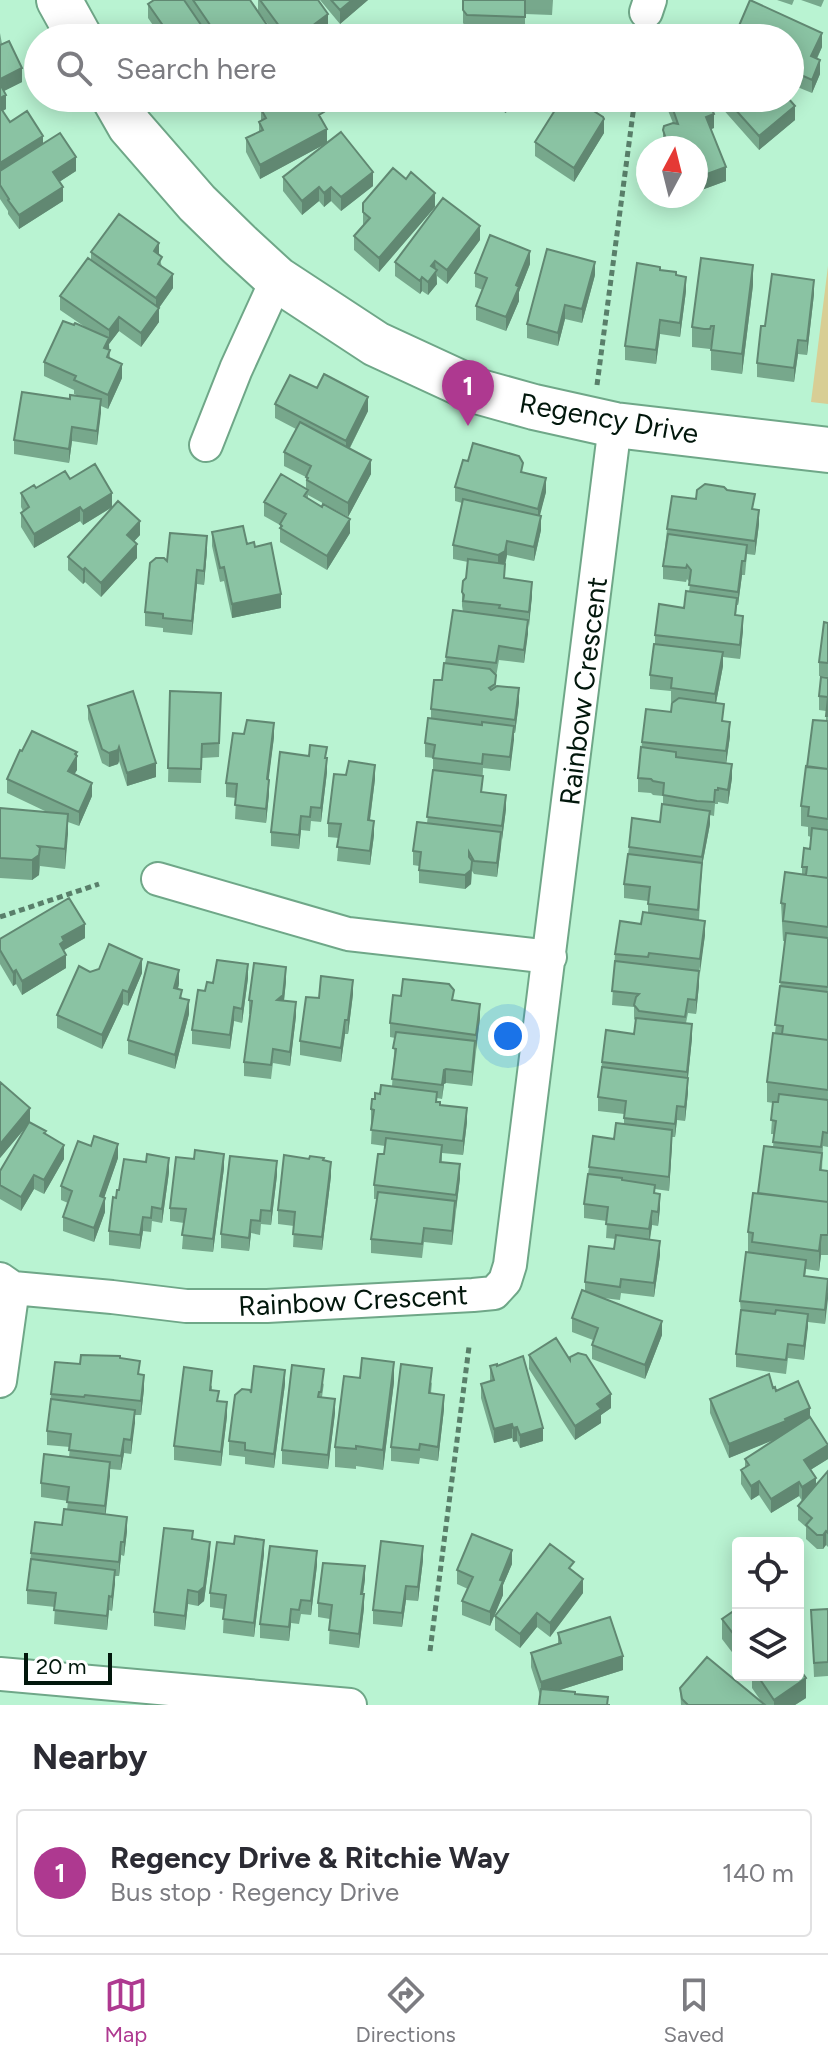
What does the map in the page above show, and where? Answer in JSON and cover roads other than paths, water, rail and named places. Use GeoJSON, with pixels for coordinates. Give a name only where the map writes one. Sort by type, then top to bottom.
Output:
{"type":"FeatureCollection","features":[{"type":"Feature","properties":{"kind":"street","name":"Regency Drive"},"geometry":{"type":"LineString","coordinates":[[122,112],[130,126],[197,203],[277,279],[376,344],[480,392],[534,407],[615,425],[828,450]]}},
{"type":"Feature","properties":{"kind":"street"},"geometry":{"type":"LineString","coordinates":[[206,445],[277,279]]}},
{"type":"Feature","properties":{"kind":"street","name":"Rainbow Crescent"},"geometry":{"type":"LineString","coordinates":[[0,1381],[6,1283],[186,1306],[267,1306],[494,1293],[505,1281],[510,1265],[550,957],[615,425]]}},
{"type":"Feature","properties":{"kind":"street"},"geometry":{"type":"LineString","coordinates":[[158,879],[348,934],[550,957]]}},
{"type":"Feature","properties":{"kind":"street"},"geometry":{"type":"LineString","coordinates":[[0,1674],[350,1705]]}},
{"type":"Feature","properties":{"kind":"place","name":"Regency Drive & Ritchie Way"},"geometry":{"type":"Point","coordinates":[468,426]}}]}
